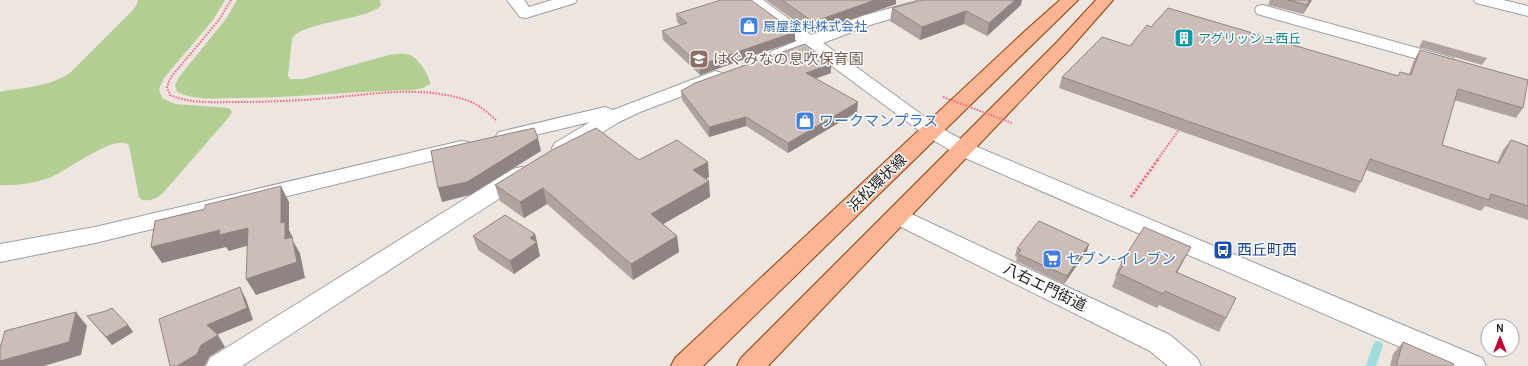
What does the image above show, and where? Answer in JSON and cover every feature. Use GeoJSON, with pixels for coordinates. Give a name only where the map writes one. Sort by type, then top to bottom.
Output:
{"type":"FeatureCollection","features":[{"type":"Feature","properties":{"kind":"main road","name":"浜松環状線"},"geometry":{"type":"LineString","coordinates":[[686,366],[932,131],[1030,35],[1070,0]]}},
{"type":"Feature","properties":{"kind":"main road"},"geometry":{"type":"LineString","coordinates":[[751,366],[1105,0]]}},
{"type":"Feature","properties":{"kind":"street"},"geometry":{"type":"LineString","coordinates":[[515,0],[526,13],[570,0]]}},
{"type":"Feature","properties":{"kind":"street"},"geometry":{"type":"LineString","coordinates":[[752,0],[932,131],[963,148],[1472,366]]}},
{"type":"Feature","properties":{"kind":"street"},"geometry":{"type":"LineString","coordinates":[[759,62],[810,43],[824,36],[885,15],[942,0]]}},
{"type":"Feature","properties":{"kind":"street"},"geometry":{"type":"LineString","coordinates":[[1482,0],[1528,11]]}},
{"type":"Feature","properties":{"kind":"street"},"geometry":{"type":"LineString","coordinates":[[1263,10],[1460,66]]}},
{"type":"Feature","properties":{"kind":"street"},"geometry":{"type":"LineString","coordinates":[[220,366],[612,118],[654,99],[736,70]]}},
{"type":"Feature","properties":{"kind":"street"},"geometry":{"type":"LineString","coordinates":[[0,253],[95,235],[605,113],[612,118]]}},
{"type":"Feature","properties":{"kind":"street","name":"八右エ門街道"},"geometry":{"type":"LineString","coordinates":[[897,216],[1160,343],[1187,366]]}},
{"type":"Feature","properties":{"kind":"path"},"geometry":{"type":"LineString","coordinates":[[231,0],[219,20],[171,78],[167,87],[170,95],[181,100],[228,102],[302,100],[419,93],[448,96],[469,101],[483,109],[503,127],[493,139]]}},
{"type":"Feature","properties":{"kind":"path"},"geometry":{"type":"LineString","coordinates":[[943,97],[1012,123]]}},
{"type":"Feature","properties":{"kind":"path"},"geometry":{"type":"LineString","coordinates":[[1118,215],[1181,126]]}},
{"type":"Feature","properties":{"kind":"green space"},"geometry":{"type":"Polygon","coordinates":[[[138,0],[225,0],[213,20],[164,78],[159,89],[162,98],[175,104],[229,108],[232,112],[229,117],[163,193],[153,199],[142,200],[139,197],[129,145],[122,143],[113,144],[102,149],[49,178],[25,184],[0,185],[0,92],[46,84],[71,72],[132,11],[138,0]]]}},
{"type":"Feature","properties":{"kind":"green space"},"geometry":{"type":"Polygon","coordinates":[[[237,0],[380,0],[381,6],[372,11],[319,25],[297,33],[292,39],[288,76],[290,79],[303,79],[389,55],[406,54],[417,60],[428,76],[430,84],[423,88],[413,90],[260,98],[199,98],[177,92],[175,85],[179,77],[226,19],[237,0]]]}},
{"type":"Feature","properties":{"kind":"building"},"geometry":{"type":"Polygon","coordinates":[[[721,0],[751,0],[795,32],[700,65],[662,31],[687,23],[676,14],[721,0]]]}},
{"type":"Feature","properties":{"kind":"building"},"geometry":{"type":"Polygon","coordinates":[[[782,0],[875,0],[813,22],[782,0]]]}},
{"type":"Feature","properties":{"kind":"building"},"geometry":{"type":"Polygon","coordinates":[[[923,0],[1015,0],[989,23],[966,11],[922,27],[892,8],[923,0]]]}},
{"type":"Feature","properties":{"kind":"building"},"geometry":{"type":"Polygon","coordinates":[[[1288,0],[1310,0],[1307,5],[1288,0]]]}},
{"type":"Feature","properties":{"kind":"building"},"geometry":{"type":"Polygon","coordinates":[[[1168,8],[1398,76],[1400,72],[1411,75],[1420,50],[1528,80],[1523,108],[1458,89],[1442,145],[1499,163],[1511,140],[1528,146],[1528,206],[1491,194],[1489,200],[1370,159],[1361,182],[1062,77],[1102,37],[1130,46],[1147,25],[1151,27],[1168,8]]]}},
{"type":"Feature","properties":{"kind":"building"},"geometry":{"type":"Polygon","coordinates":[[[805,44],[831,64],[806,73],[858,102],[788,143],[746,117],[709,127],[681,91],[695,83],[805,44]]]}},
{"type":"Feature","properties":{"kind":"building"},"geometry":{"type":"Polygon","coordinates":[[[534,128],[538,138],[467,182],[438,188],[431,151],[534,128]]]}},
{"type":"Feature","properties":{"kind":"building"},"geometry":{"type":"Polygon","coordinates":[[[596,128],[639,160],[677,140],[708,162],[693,170],[709,181],[651,214],[677,236],[631,264],[543,188],[520,202],[495,185],[552,150],[596,128]]]}},
{"type":"Feature","properties":{"kind":"building"},"geometry":{"type":"Polygon","coordinates":[[[281,186],[281,223],[285,222],[285,239],[292,237],[297,262],[246,279],[248,228],[219,235],[220,230],[151,247],[155,221],[205,209],[205,205],[281,186]]]}},
{"type":"Feature","properties":{"kind":"building"},"geometry":{"type":"Polygon","coordinates":[[[505,215],[535,234],[530,238],[537,242],[510,261],[473,236],[505,215]]]}},
{"type":"Feature","properties":{"kind":"building","name":"セブン-イレブン"},"geometry":{"type":"Polygon","coordinates":[[[1039,221],[1089,244],[1067,276],[1018,254],[1021,250],[1017,248],[1039,221]]]}},
{"type":"Feature","properties":{"kind":"building"},"geometry":{"type":"Polygon","coordinates":[[[1144,227],[1191,247],[1176,272],[1236,298],[1226,318],[1165,291],[1163,294],[1118,273],[1124,264],[1121,263],[1144,227]]]}},
{"type":"Feature","properties":{"kind":"building"},"geometry":{"type":"Polygon","coordinates":[[[240,287],[247,308],[207,325],[218,335],[201,345],[197,354],[177,366],[170,366],[159,319],[240,287]]]}},
{"type":"Feature","properties":{"kind":"building"},"geometry":{"type":"Polygon","coordinates":[[[112,308],[128,325],[106,337],[87,316],[112,308]]]}},
{"type":"Feature","properties":{"kind":"building"},"geometry":{"type":"Polygon","coordinates":[[[76,312],[69,342],[0,361],[0,348],[5,331],[76,312]]]}},
{"type":"Feature","properties":{"kind":"building"},"geometry":{"type":"Polygon","coordinates":[[[1403,342],[1454,364],[1453,366],[1396,366],[1403,342]]]}},
{"type":"Feature","properties":{"kind":"waterway"},"geometry":{"type":"LineString","coordinates":[[1371,366],[1378,345]]}},
{"type":"Feature","properties":{"kind":"place","name":"扇屋塗料株式会社"},"geometry":{"type":"Point","coordinates":[749,26]}},
{"type":"Feature","properties":{"kind":"place","name":"アグリッシュ西丘"},"geometry":{"type":"Point","coordinates":[1184,38]}},
{"type":"Feature","properties":{"kind":"place","name":"はぐみなの息吹保育園"},"geometry":{"type":"Point","coordinates":[699,59]}},
{"type":"Feature","properties":{"kind":"place","name":"ワークマンプラス"},"geometry":{"type":"Point","coordinates":[805,121]}},
{"type":"Feature","properties":{"kind":"place","name":"西丘町西"},"geometry":{"type":"Point","coordinates":[1223,250]}},
{"type":"Feature","properties":{"kind":"place","name":"セブン-イレブン"},"geometry":{"type":"Point","coordinates":[1052,259]}}]}
